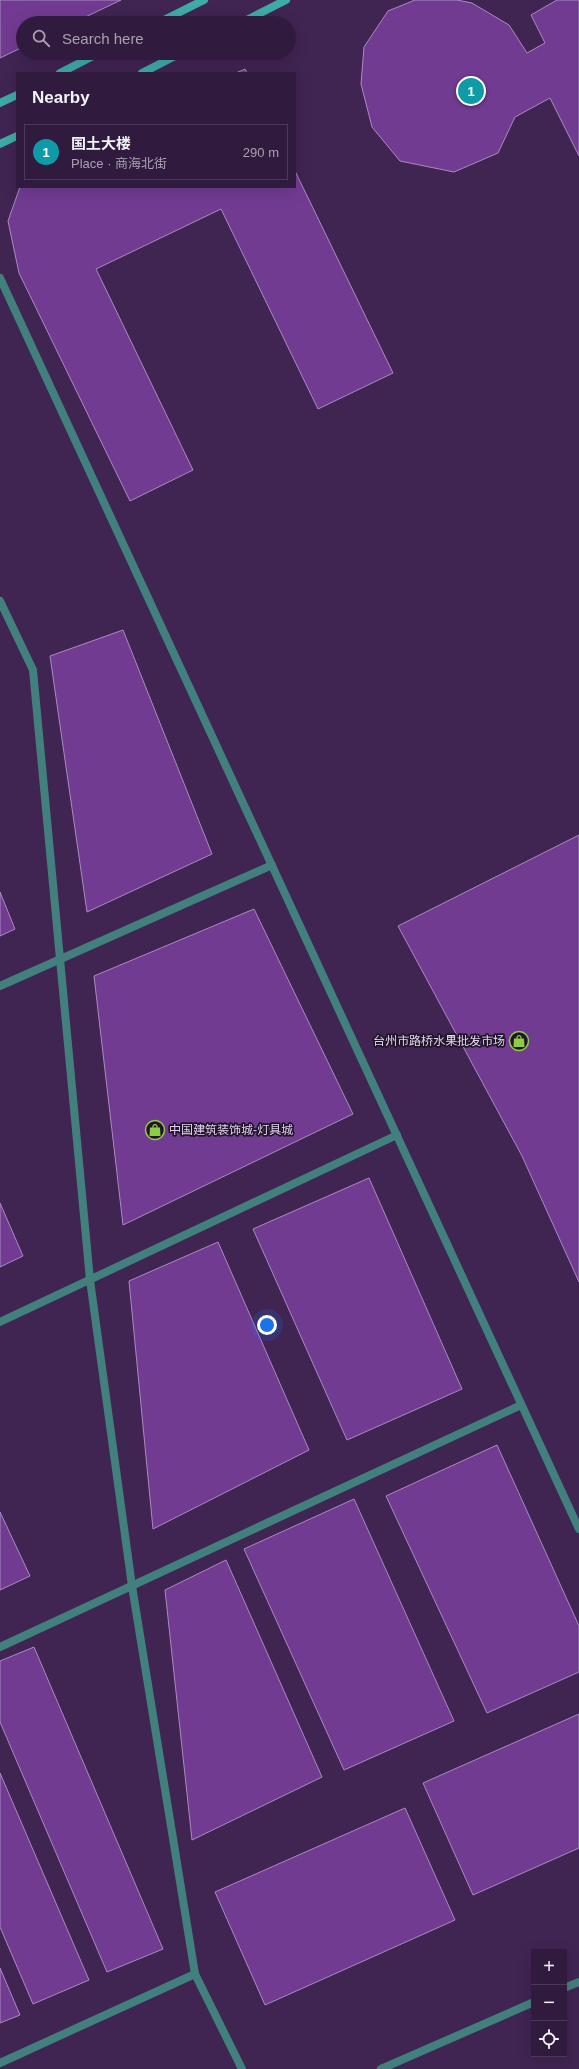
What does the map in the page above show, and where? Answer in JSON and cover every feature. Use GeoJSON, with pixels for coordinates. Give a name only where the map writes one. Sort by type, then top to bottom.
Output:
{"type":"FeatureCollection","features":[{"type":"Feature","properties":{"kind":"main road"},"geometry":{"type":"LineString","coordinates":[[172,16],[204,0]]}},
{"type":"Feature","properties":{"kind":"main road"},"geometry":{"type":"LineString","coordinates":[[255,16],[286,0]]}},
{"type":"Feature","properties":{"kind":"main road"},"geometry":{"type":"LineString","coordinates":[[62,72],[85,60]]}},
{"type":"Feature","properties":{"kind":"main road"},"geometry":{"type":"LineString","coordinates":[[144,72],[167,60]]}},
{"type":"Feature","properties":{"kind":"main road"},"geometry":{"type":"LineString","coordinates":[[0,103],[16,95]]}},
{"type":"Feature","properties":{"kind":"main road"},"geometry":{"type":"LineString","coordinates":[[0,144],[16,136]]}},
{"type":"Feature","properties":{"kind":"street"},"geometry":{"type":"LineString","coordinates":[[0,278],[579,1529]]}},
{"type":"Feature","properties":{"kind":"street"},"geometry":{"type":"LineString","coordinates":[[0,601],[33,670],[90,1280],[132,1586],[195,1974],[242,2069]]}},
{"type":"Feature","properties":{"kind":"street"},"geometry":{"type":"LineString","coordinates":[[0,986],[272,866]]}},
{"type":"Feature","properties":{"kind":"street"},"geometry":{"type":"LineString","coordinates":[[0,1322],[397,1135]]}},
{"type":"Feature","properties":{"kind":"street"},"geometry":{"type":"LineString","coordinates":[[0,1647],[521,1405]]}},
{"type":"Feature","properties":{"kind":"street"},"geometry":{"type":"LineString","coordinates":[[0,2063],[195,1974]]}},
{"type":"Feature","properties":{"kind":"street"},"geometry":{"type":"LineString","coordinates":[[567,1987],[579,1982]]}},
{"type":"Feature","properties":{"kind":"street"},"geometry":{"type":"LineString","coordinates":[[381,2069],[531,2003]]}},
{"type":"Feature","properties":{"kind":"building"},"geometry":{"type":"Polygon","coordinates":[[[0,0],[121,0],[88,16],[16,16],[16,50],[0,58],[0,0]]]}},
{"type":"Feature","properties":{"kind":"building"},"geometry":{"type":"Polygon","coordinates":[[[415,0],[457,0],[472,3],[509,25],[527,53],[545,43],[531,15],[557,0],[579,0],[579,156],[550,98],[515,117],[498,153],[454,172],[400,161],[372,127],[361,84],[364,47],[388,11],[415,0]]]}},
{"type":"Feature","properties":{"kind":"building"},"geometry":{"type":"Polygon","coordinates":[[[245,69],[246,72],[238,72],[245,69]]]}},
{"type":"Feature","properties":{"kind":"building"},"geometry":{"type":"Polygon","coordinates":[[[296,173],[393,373],[318,409],[221,209],[96,269],[193,470],[130,501],[19,273],[8,221],[20,188],[296,188],[296,173]]]}},
{"type":"Feature","properties":{"kind":"building"},"geometry":{"type":"Polygon","coordinates":[[[123,630],[212,854],[87,912],[50,656],[123,630]]]}},
{"type":"Feature","properties":{"kind":"building","name":"台州市路桥水果批发市场"},"geometry":{"type":"Polygon","coordinates":[[[579,835],[579,1282],[522,1156],[398,926],[579,835]]]}},
{"type":"Feature","properties":{"kind":"building"},"geometry":{"type":"Polygon","coordinates":[[[0,892],[15,929],[0,936],[0,892]]]}},
{"type":"Feature","properties":{"kind":"building"},"geometry":{"type":"Polygon","coordinates":[[[254,909],[353,1114],[123,1225],[94,976],[254,909]]]}},
{"type":"Feature","properties":{"kind":"building"},"geometry":{"type":"Polygon","coordinates":[[[369,1178],[462,1389],[347,1440],[253,1229],[369,1178]]]}},
{"type":"Feature","properties":{"kind":"building"},"geometry":{"type":"Polygon","coordinates":[[[0,1203],[23,1256],[0,1267],[0,1203]]]}},
{"type":"Feature","properties":{"kind":"building"},"geometry":{"type":"Polygon","coordinates":[[[218,1242],[309,1450],[153,1529],[129,1281],[218,1242]]]}},
{"type":"Feature","properties":{"kind":"building"},"geometry":{"type":"Polygon","coordinates":[[[497,1445],[579,1626],[579,1672],[487,1713],[386,1496],[497,1445]]]}},
{"type":"Feature","properties":{"kind":"building"},"geometry":{"type":"Polygon","coordinates":[[[354,1499],[454,1721],[344,1770],[244,1549],[354,1499]]]}},
{"type":"Feature","properties":{"kind":"building"},"geometry":{"type":"Polygon","coordinates":[[[0,1512],[30,1576],[0,1590],[0,1512]]]}},
{"type":"Feature","properties":{"kind":"building"},"geometry":{"type":"Polygon","coordinates":[[[226,1560],[322,1777],[192,1840],[165,1590],[226,1560]]]}},
{"type":"Feature","properties":{"kind":"building"},"geometry":{"type":"Polygon","coordinates":[[[34,1647],[163,1949],[107,1972],[0,1722],[0,1661],[34,1647]]]}},
{"type":"Feature","properties":{"kind":"building"},"geometry":{"type":"Polygon","coordinates":[[[579,1714],[579,1848],[473,1895],[423,1783],[579,1714]]]}},
{"type":"Feature","properties":{"kind":"building"},"geometry":{"type":"Polygon","coordinates":[[[0,1773],[89,1980],[33,2004],[0,1927],[0,1773]]]}},
{"type":"Feature","properties":{"kind":"building"},"geometry":{"type":"Polygon","coordinates":[[[405,1808],[455,1920],[265,2005],[215,1892],[405,1808]]]}},
{"type":"Feature","properties":{"kind":"building"},"geometry":{"type":"Polygon","coordinates":[[[0,1968],[20,2015],[0,2023],[0,1968]]]}},
{"type":"Feature","properties":{"kind":"place","name":"国土大楼"},"geometry":{"type":"Point","coordinates":[471,91]}},
{"type":"Feature","properties":{"kind":"place","name":"台州市路桥水果批发市场"},"geometry":{"type":"Point","coordinates":[519,1041]}},
{"type":"Feature","properties":{"kind":"place","name":"中国建筑装饰城-灯具城"},"geometry":{"type":"Point","coordinates":[155,1130]}}]}
